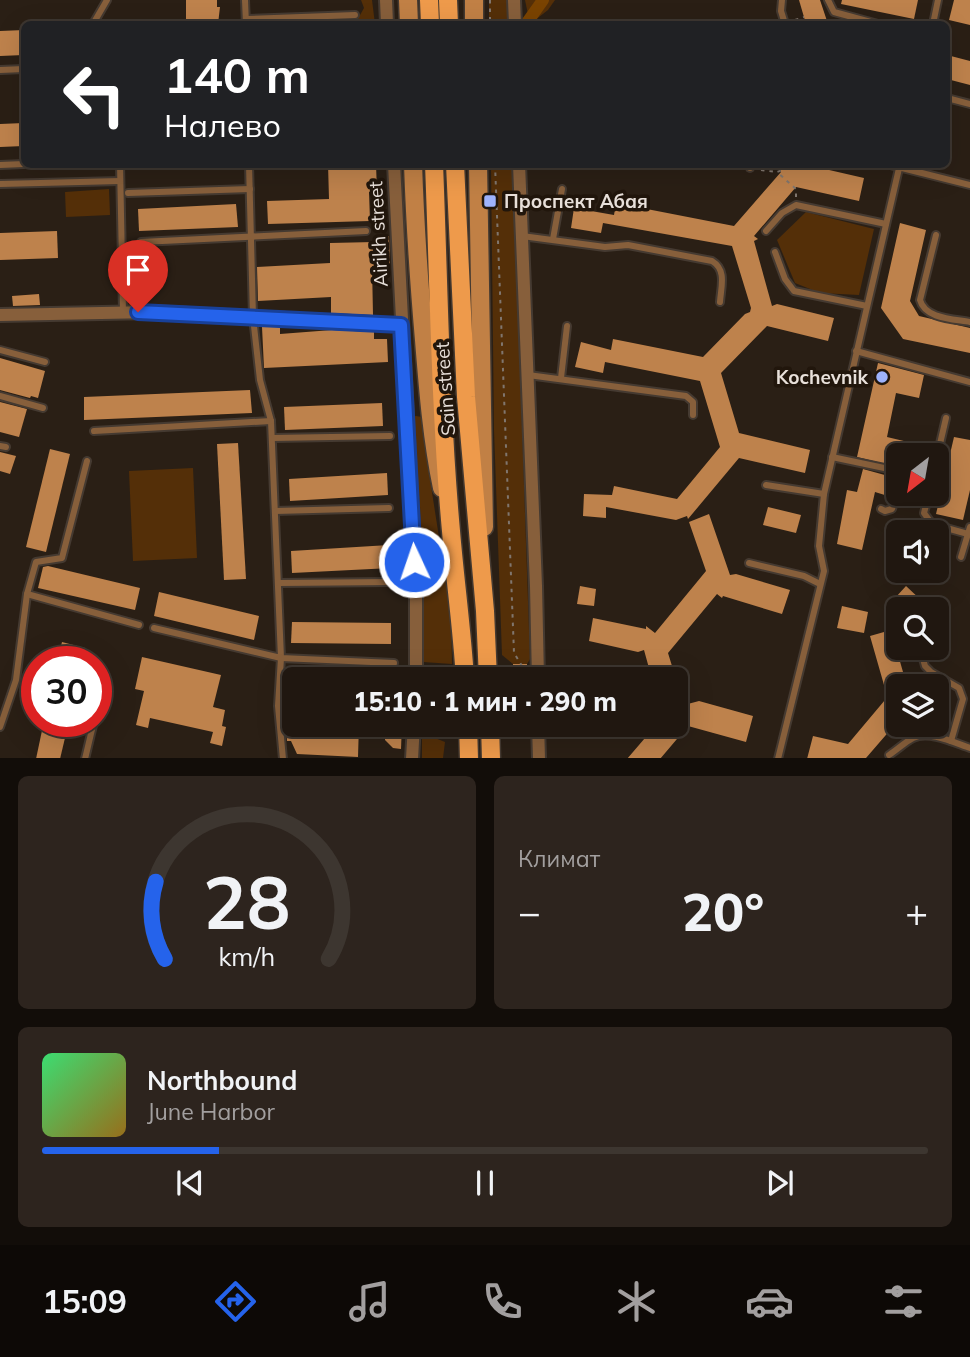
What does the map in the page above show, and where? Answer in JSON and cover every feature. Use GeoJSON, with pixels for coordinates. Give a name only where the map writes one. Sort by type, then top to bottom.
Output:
{"type":"FeatureCollection","features":[{"type":"Feature","properties":{"kind":"main road"},"geometry":{"type":"LineString","coordinates":[[408,0],[409,21]]}},
{"type":"Feature","properties":{"kind":"main road"},"geometry":{"type":"LineString","coordinates":[[429,0],[430,21]]}},
{"type":"Feature","properties":{"kind":"main road"},"geometry":{"type":"LineString","coordinates":[[449,0],[449,21]]}},
{"type":"Feature","properties":{"kind":"main road"},"geometry":{"type":"LineString","coordinates":[[474,0],[474,21]]}},
{"type":"Feature","properties":{"kind":"main road","name":"Sain street"},"geometry":{"type":"LineString","coordinates":[[413,168],[416,238],[436,459],[451,532]]}},
{"type":"Feature","properties":{"kind":"main road","name":"Sain street"},"geometry":{"type":"LineString","coordinates":[[434,168],[442,393],[451,532],[462,621],[464,667]]}},
{"type":"Feature","properties":{"kind":"main road","name":"Sain street"},"geometry":{"type":"LineString","coordinates":[[455,168],[466,397],[485,611]]}},
{"type":"Feature","properties":{"kind":"main road","name":"Sain street"},"geometry":{"type":"LineString","coordinates":[[478,168],[487,667]]}},
{"type":"Feature","properties":{"kind":"main road"},"geometry":{"type":"LineString","coordinates":[[468,737],[469,758]]}},
{"type":"Feature","properties":{"kind":"main road"},"geometry":{"type":"LineString","coordinates":[[490,737],[491,758]]}},
{"type":"Feature","properties":{"kind":"street"},"geometry":{"type":"LineString","coordinates":[[386,0],[387,21]]}},
{"type":"Feature","properties":{"kind":"street"},"geometry":{"type":"LineString","coordinates":[[514,0],[515,21]]}},
{"type":"Feature","properties":{"kind":"street","name":"Airikh street"},"geometry":{"type":"LineString","coordinates":[[394,168],[416,590],[416,667]]}},
{"type":"Feature","properties":{"kind":"street"},"geometry":{"type":"LineString","coordinates":[[519,168],[538,667]]}},
{"type":"Feature","properties":{"kind":"street"},"geometry":{"type":"LineString","coordinates":[[397,239],[416,238]]}},
{"type":"Feature","properties":{"kind":"street"},"geometry":{"type":"LineString","coordinates":[[0,315],[152,312],[401,325]]}},
{"type":"Feature","properties":{"kind":"street"},"geometry":{"type":"LineString","coordinates":[[412,758],[413,737]]}},
{"type":"Feature","properties":{"kind":"street"},"geometry":{"type":"LineString","coordinates":[[538,737],[539,758]]}},
{"type":"Feature","properties":{"kind":"lane"},"geometry":{"type":"LineString","coordinates":[[95,21],[107,0]]}},
{"type":"Feature","properties":{"kind":"lane"},"geometry":{"type":"LineString","coordinates":[[245,0],[246,21]]}},
{"type":"Feature","properties":{"kind":"lane"},"geometry":{"type":"LineString","coordinates":[[782,0],[784,21]]}},
{"type":"Feature","properties":{"kind":"lane"},"geometry":{"type":"LineString","coordinates":[[828,0],[836,13],[867,21]]}},
{"type":"Feature","properties":{"kind":"lane"},"geometry":{"type":"LineString","coordinates":[[934,21],[938,0]]}},
{"type":"Feature","properties":{"kind":"lane"},"geometry":{"type":"LineString","coordinates":[[262,21],[355,15]]}},
{"type":"Feature","properties":{"kind":"lane"},"geometry":{"type":"LineString","coordinates":[[0,71],[21,69]]}},
{"type":"Feature","properties":{"kind":"lane"},"geometry":{"type":"LineString","coordinates":[[950,99],[970,104]]}},
{"type":"Feature","properties":{"kind":"lane"},"geometry":{"type":"LineString","coordinates":[[0,165],[21,164]]}},
{"type":"Feature","properties":{"kind":"lane"},"geometry":{"type":"LineString","coordinates":[[120,168],[123,313]]}},
{"type":"Feature","properties":{"kind":"lane"},"geometry":{"type":"LineString","coordinates":[[249,168],[253,317],[260,380],[271,421],[272,438],[281,658],[278,706],[283,758]]}},
{"type":"Feature","properties":{"kind":"lane"},"geometry":{"type":"LineString","coordinates":[[778,758],[824,571],[819,546],[824,494],[900,168]]}},
{"type":"Feature","properties":{"kind":"lane"},"geometry":{"type":"LineString","coordinates":[[907,168],[970,185]]}},
{"type":"Feature","properties":{"kind":"lane"},"geometry":{"type":"LineString","coordinates":[[0,184],[120,181]]}},
{"type":"Feature","properties":{"kind":"lane"},"geometry":{"type":"LineString","coordinates":[[128,193],[250,189]]}},
{"type":"Feature","properties":{"kind":"lane"},"geometry":{"type":"LineString","coordinates":[[553,239],[562,189]]}},
{"type":"Feature","properties":{"kind":"lane"},"geometry":{"type":"LineString","coordinates":[[766,231],[782,213],[796,205],[886,224]]}},
{"type":"Feature","properties":{"kind":"lane"},"geometry":{"type":"LineString","coordinates":[[141,242],[366,231]]}},
{"type":"Feature","properties":{"kind":"lane"},"geometry":{"type":"LineString","coordinates":[[522,236],[605,247],[628,245],[712,261],[719,265],[723,272],[720,302]]}},
{"type":"Feature","properties":{"kind":"lane"},"geometry":{"type":"LineString","coordinates":[[936,236],[920,300],[922,308],[932,314],[970,322]]}},
{"type":"Feature","properties":{"kind":"lane"},"geometry":{"type":"LineString","coordinates":[[775,252],[785,279],[794,291],[867,306]]}},
{"type":"Feature","properties":{"kind":"lane"},"geometry":{"type":"LineString","coordinates":[[561,378],[567,326]]}},
{"type":"Feature","properties":{"kind":"lane"},"geometry":{"type":"LineString","coordinates":[[0,350],[45,362]]}},
{"type":"Feature","properties":{"kind":"lane"},"geometry":{"type":"LineString","coordinates":[[856,351],[970,382]]}},
{"type":"Feature","properties":{"kind":"lane"},"geometry":{"type":"LineString","coordinates":[[526,374],[687,396],[693,402],[693,415]]}},
{"type":"Feature","properties":{"kind":"lane"},"geometry":{"type":"LineString","coordinates":[[0,396],[43,408]]}},
{"type":"Feature","properties":{"kind":"lane"},"geometry":{"type":"LineString","coordinates":[[940,443],[946,418]]}},
{"type":"Feature","properties":{"kind":"lane"},"geometry":{"type":"LineString","coordinates":[[94,431],[271,421]]}},
{"type":"Feature","properties":{"kind":"lane"},"geometry":{"type":"LineString","coordinates":[[272,438],[390,436]]}},
{"type":"Feature","properties":{"kind":"lane"},"geometry":{"type":"LineString","coordinates":[[832,457],[886,468]]}},
{"type":"Feature","properties":{"kind":"lane"},"geometry":{"type":"LineString","coordinates":[[0,727],[16,680],[27,594],[36,562],[62,558],[87,461]]}},
{"type":"Feature","properties":{"kind":"lane"},"geometry":{"type":"LineString","coordinates":[[766,485],[824,494]]}},
{"type":"Feature","properties":{"kind":"lane"},"geometry":{"type":"LineString","coordinates":[[881,509],[885,511],[893,506]]}},
{"type":"Feature","properties":{"kind":"lane"},"geometry":{"type":"LineString","coordinates":[[926,506],[924,513],[932,524],[969,531],[961,557]]}},
{"type":"Feature","properties":{"kind":"lane"},"geometry":{"type":"LineString","coordinates":[[275,511],[389,508]]}},
{"type":"Feature","properties":{"kind":"lane"},"geometry":{"type":"LineString","coordinates":[[750,563],[804,576],[820,583]]}},
{"type":"Feature","properties":{"kind":"lane"},"geometry":{"type":"LineString","coordinates":[[278,583],[391,582]]}},
{"type":"Feature","properties":{"kind":"lane"},"geometry":{"type":"LineString","coordinates":[[27,594],[139,625]]}},
{"type":"Feature","properties":{"kind":"lane"},"geometry":{"type":"LineString","coordinates":[[154,628],[281,658],[394,663]]}},
{"type":"Feature","properties":{"kind":"lane"},"geometry":{"type":"LineString","coordinates":[[923,660],[931,673],[959,688],[963,699],[951,741]]}},
{"type":"Feature","properties":{"kind":"lane"},"geometry":{"type":"LineString","coordinates":[[889,755],[914,737],[920,736],[951,741],[970,748]]}},
{"type":"Feature","properties":{"kind":"lane"},"geometry":{"type":"LineString","coordinates":[[85,758],[90,737]]}},
{"type":"Feature","properties":{"kind":"path"},"geometry":{"type":"LineString","coordinates":[[490,0],[491,21]]}},
{"type":"Feature","properties":{"kind":"path"},"geometry":{"type":"LineString","coordinates":[[793,21],[804,17]]}},
{"type":"Feature","properties":{"kind":"path"},"geometry":{"type":"LineString","coordinates":[[495,168],[514,653],[522,667]]}},
{"type":"Feature","properties":{"kind":"path"},"geometry":{"type":"LineString","coordinates":[[759,168],[777,172],[796,189],[796,205]]}},
{"type":"Feature","properties":{"kind":"path"},"geometry":{"type":"LineString","coordinates":[[777,172],[788,168]]}},
{"type":"Feature","properties":{"kind":"shaded area"},"geometry":{"type":"Polygon","coordinates":[[[361,0],[372,0],[375,21],[357,21],[364,8],[361,0]]]}},
{"type":"Feature","properties":{"kind":"shaded area"},"geometry":{"type":"Polygon","coordinates":[[[489,0],[508,0],[509,21],[489,21],[489,0]]]}},
{"type":"Feature","properties":{"kind":"shaded area"},"geometry":{"type":"Polygon","coordinates":[[[525,0],[555,0],[548,10],[534,21],[529,21],[525,0]]]}},
{"type":"Feature","properties":{"kind":"shaded area"},"geometry":{"type":"Polygon","coordinates":[[[491,168],[513,168],[530,659],[527,664],[513,664],[502,655],[494,430],[491,168]]]}},
{"type":"Feature","properties":{"kind":"shaded area"},"geometry":{"type":"Polygon","coordinates":[[[109,189],[110,215],[66,217],[65,192],[109,189]]]}},
{"type":"Feature","properties":{"kind":"shaded area"},"geometry":{"type":"Polygon","coordinates":[[[806,212],[874,229],[859,295],[820,293],[795,283],[777,240],[806,212]]]}},
{"type":"Feature","properties":{"kind":"shaded area"},"geometry":{"type":"Polygon","coordinates":[[[410,415],[422,417],[451,614],[452,664],[423,662],[420,507],[410,415]]]}},
{"type":"Feature","properties":{"kind":"shaded area"},"geometry":{"type":"Polygon","coordinates":[[[193,468],[197,558],[133,561],[129,471],[193,468]]]}},
{"type":"Feature","properties":{"kind":"shaded area"},"geometry":{"type":"Polygon","coordinates":[[[422,737],[445,742],[443,758],[422,758],[422,737]]]}},
{"type":"Feature","properties":{"kind":"building"},"geometry":{"type":"Polygon","coordinates":[[[186,0],[217,0],[217,7],[220,7],[218,21],[186,21],[186,0]]]}},
{"type":"Feature","properties":{"kind":"building"},"geometry":{"type":"Polygon","coordinates":[[[799,0],[820,0],[827,21],[805,21],[799,0]]]}},
{"type":"Feature","properties":{"kind":"building"},"geometry":{"type":"Polygon","coordinates":[[[842,0],[918,0],[914,19],[841,4],[842,0]]]}},
{"type":"Feature","properties":{"kind":"building"},"geometry":{"type":"Polygon","coordinates":[[[954,0],[970,0],[970,25],[949,20],[954,0]]]}},
{"type":"Feature","properties":{"kind":"building"},"geometry":{"type":"Polygon","coordinates":[[[21,30],[21,55],[0,56],[0,31],[21,30]]]}},
{"type":"Feature","properties":{"kind":"building"},"geometry":{"type":"Polygon","coordinates":[[[950,56],[970,61],[970,85],[950,80],[950,56]]]}},
{"type":"Feature","properties":{"kind":"building"},"geometry":{"type":"Polygon","coordinates":[[[21,123],[21,146],[0,147],[0,124],[21,123]]]}},
{"type":"Feature","properties":{"kind":"building"},"geometry":{"type":"Polygon","coordinates":[[[328,168],[376,168],[377,192],[369,192],[370,221],[268,224],[267,201],[329,199],[328,168]]]}},
{"type":"Feature","properties":{"kind":"building"},"geometry":{"type":"Polygon","coordinates":[[[780,168],[820,168],[864,178],[859,201],[796,187],[754,236],[758,239],[754,241],[772,306],[777,304],[834,318],[828,341],[767,326],[721,373],[739,433],[810,450],[805,473],[739,458],[688,519],[687,516],[676,520],[606,507],[606,518],[583,516],[584,494],[612,495],[614,486],[677,499],[720,447],[700,381],[605,362],[603,373],[575,367],[581,342],[611,350],[613,339],[703,357],[751,308],[732,246],[603,223],[601,233],[571,228],[574,208],[614,215],[616,203],[734,226],[781,172],[780,168]]]}},
{"type":"Feature","properties":{"kind":"building"},"geometry":{"type":"Polygon","coordinates":[[[236,204],[238,227],[139,231],[138,209],[236,204]]]}},
{"type":"Feature","properties":{"kind":"building"},"geometry":{"type":"Polygon","coordinates":[[[900,223],[926,230],[910,301],[919,316],[970,328],[970,353],[903,339],[881,308],[900,223]]]}},
{"type":"Feature","properties":{"kind":"building"},"geometry":{"type":"Polygon","coordinates":[[[57,231],[58,258],[0,260],[0,233],[57,231]]]}},
{"type":"Feature","properties":{"kind":"building"},"geometry":{"type":"Polygon","coordinates":[[[389,236],[390,265],[372,266],[373,315],[331,313],[331,297],[258,301],[257,267],[330,263],[330,243],[374,242],[374,237],[389,236]]]}},
{"type":"Feature","properties":{"kind":"building"},"geometry":{"type":"Polygon","coordinates":[[[39,294],[40,305],[13,306],[12,296],[39,294]]]}},
{"type":"Feature","properties":{"kind":"building"},"geometry":{"type":"Polygon","coordinates":[[[262,327],[280,327],[280,334],[332,330],[374,332],[374,339],[387,339],[388,362],[264,368],[262,327]]]}},
{"type":"Feature","properties":{"kind":"building"},"geometry":{"type":"Polygon","coordinates":[[[0,358],[45,371],[38,398],[0,390],[0,358]]]}},
{"type":"Feature","properties":{"kind":"building"},"geometry":{"type":"Polygon","coordinates":[[[878,363],[924,375],[919,398],[896,393],[887,437],[908,443],[886,443],[886,464],[857,457],[878,363]]]}},
{"type":"Feature","properties":{"kind":"building"},"geometry":{"type":"Polygon","coordinates":[[[250,390],[252,413],[84,420],[84,397],[250,390]]]}},
{"type":"Feature","properties":{"kind":"building"},"geometry":{"type":"Polygon","coordinates":[[[0,402],[27,409],[19,437],[0,432],[0,402]]]}},
{"type":"Feature","properties":{"kind":"building"},"geometry":{"type":"Polygon","coordinates":[[[382,403],[383,426],[285,430],[284,407],[382,403]]]}},
{"type":"Feature","properties":{"kind":"building"},"geometry":{"type":"Polygon","coordinates":[[[954,437],[970,440],[970,490],[963,520],[936,514],[938,506],[949,506],[949,458],[954,437]]]}},
{"type":"Feature","properties":{"kind":"building"},"geometry":{"type":"Polygon","coordinates":[[[238,443],[246,579],[224,580],[217,444],[238,443]]]}},
{"type":"Feature","properties":{"kind":"building"},"geometry":{"type":"Polygon","coordinates":[[[50,449],[70,454],[46,552],[26,547],[50,449]]]}},
{"type":"Feature","properties":{"kind":"building"},"geometry":{"type":"Polygon","coordinates":[[[0,452],[16,456],[10,474],[0,471],[0,452]]]}},
{"type":"Feature","properties":{"kind":"building"},"geometry":{"type":"Polygon","coordinates":[[[863,469],[886,475],[886,495],[875,492],[862,550],[837,544],[847,490],[857,492],[863,469]]]}},
{"type":"Feature","properties":{"kind":"building"},"geometry":{"type":"Polygon","coordinates":[[[387,473],[388,495],[290,501],[289,479],[387,473]]]}},
{"type":"Feature","properties":{"kind":"building"},"geometry":{"type":"Polygon","coordinates":[[[768,507],[801,515],[796,533],[763,525],[768,507]]]}},
{"type":"Feature","properties":{"kind":"building"},"geometry":{"type":"Polygon","coordinates":[[[709,514],[730,575],[736,574],[790,590],[782,614],[723,596],[722,598],[717,594],[668,653],[672,667],[649,667],[644,650],[638,652],[589,641],[593,618],[646,629],[646,626],[655,633],[706,571],[689,522],[709,514]]]}},
{"type":"Feature","properties":{"kind":"building"},"geometry":{"type":"Polygon","coordinates":[[[389,545],[391,568],[292,573],[291,551],[389,545]]]}},
{"type":"Feature","properties":{"kind":"building"},"geometry":{"type":"Polygon","coordinates":[[[43,567],[140,588],[135,610],[38,588],[43,567]]]}},
{"type":"Feature","properties":{"kind":"building"},"geometry":{"type":"Polygon","coordinates":[[[580,586],[596,589],[594,606],[577,604],[580,586]]]}},
{"type":"Feature","properties":{"kind":"building"},"geometry":{"type":"Polygon","coordinates":[[[906,586],[918,597],[896,597],[906,586]]]}},
{"type":"Feature","properties":{"kind":"building"},"geometry":{"type":"Polygon","coordinates":[[[159,592],[259,616],[254,640],[154,616],[159,592]]]}},
{"type":"Feature","properties":{"kind":"building"},"geometry":{"type":"Polygon","coordinates":[[[842,606],[868,612],[864,633],[837,628],[842,606]]]}},
{"type":"Feature","properties":{"kind":"building"},"geometry":{"type":"Polygon","coordinates":[[[292,622],[391,623],[391,644],[291,643],[292,622]]]}},
{"type":"Feature","properties":{"kind":"building"},"geometry":{"type":"Polygon","coordinates":[[[886,631],[886,660],[900,660],[904,674],[886,674],[886,692],[870,636],[886,631]]]}},
{"type":"Feature","properties":{"kind":"building"},"geometry":{"type":"Polygon","coordinates":[[[62,642],[77,646],[61,646],[62,642]]]}},
{"type":"Feature","properties":{"kind":"building"},"geometry":{"type":"Polygon","coordinates":[[[142,657],[221,675],[213,707],[225,710],[222,726],[226,727],[222,746],[210,743],[213,732],[150,718],[148,728],[136,725],[144,691],[135,689],[142,657]]]}},
{"type":"Feature","properties":{"kind":"building"},"geometry":{"type":"Polygon","coordinates":[[[513,664],[527,664],[527,667],[513,667],[513,664]]]}},
{"type":"Feature","properties":{"kind":"building"},"geometry":{"type":"Polygon","coordinates":[[[886,699],[886,735],[866,758],[807,758],[813,736],[848,744],[886,699]]]}},
{"type":"Feature","properties":{"kind":"building"},"geometry":{"type":"Polygon","coordinates":[[[699,701],[753,716],[746,742],[688,726],[688,704],[699,701]]]}},
{"type":"Feature","properties":{"kind":"building"},"geometry":{"type":"Polygon","coordinates":[[[41,737],[65,737],[60,758],[36,758],[41,737]]]}},
{"type":"Feature","properties":{"kind":"building"},"geometry":{"type":"Polygon","coordinates":[[[287,737],[359,737],[358,757],[297,754],[291,741],[287,741],[287,737]]]}},
{"type":"Feature","properties":{"kind":"building"},"geometry":{"type":"Polygon","coordinates":[[[385,737],[401,737],[401,749],[393,748],[385,737]]]}},
{"type":"Feature","properties":{"kind":"building"},"geometry":{"type":"Polygon","coordinates":[[[646,737],[679,737],[661,758],[628,758],[646,737]]]}},
{"type":"Feature","properties":{"kind":"waterway"},"geometry":{"type":"LineString","coordinates":[[528,21],[543,0]]}},
{"type":"Feature","properties":{"kind":"place","name":"Проспект Абая"},"geometry":{"type":"Point","coordinates":[490,201]}},
{"type":"Feature","properties":{"kind":"place","name":"Kochevnik"},"geometry":{"type":"Point","coordinates":[882,377]}},
{"type":"Feature","properties":{"kind":"route"},"geometry":{"type":"LineString","coordinates":[[138,312],[401,325],[414,562]]}}]}
